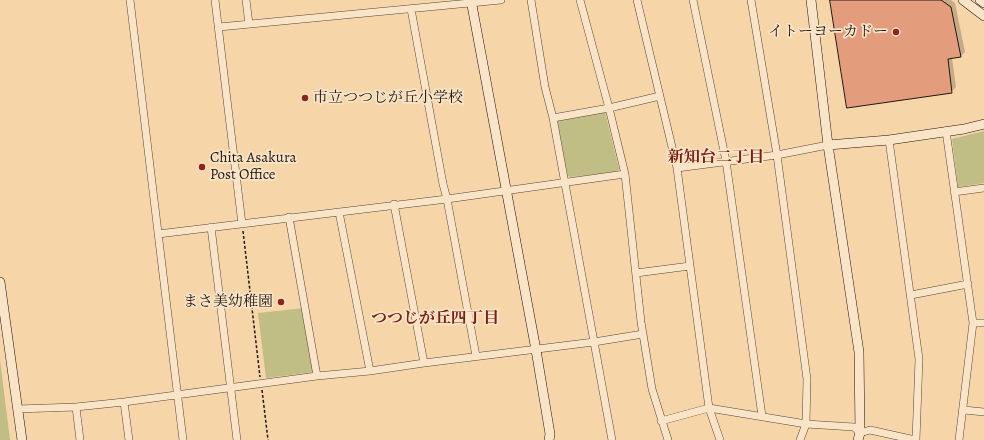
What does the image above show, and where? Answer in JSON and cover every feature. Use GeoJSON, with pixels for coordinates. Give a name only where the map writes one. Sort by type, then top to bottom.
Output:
{"type":"FeatureCollection","features":[{"type":"Feature","properties":{"kind":"street"},"geometry":{"type":"LineString","coordinates":[[130,0],[183,440]]}},
{"type":"Feature","properties":{"kind":"street"},"geometry":{"type":"LineString","coordinates":[[215,0],[242,224]]}},
{"type":"Feature","properties":{"kind":"street"},"geometry":{"type":"LineString","coordinates":[[246,0],[249,24]]}},
{"type":"Feature","properties":{"kind":"street"},"geometry":{"type":"LineString","coordinates":[[219,27],[412,9],[471,1],[501,0]]}},
{"type":"Feature","properties":{"kind":"street"},"geometry":{"type":"LineString","coordinates":[[531,0],[612,440]]}},
{"type":"Feature","properties":{"kind":"street"},"geometry":{"type":"LineString","coordinates":[[580,0],[610,108],[625,174],[643,334],[652,389],[668,440]]}},
{"type":"Feature","properties":{"kind":"street"},"geometry":{"type":"LineString","coordinates":[[637,0],[677,168],[709,408],[720,440]]}},
{"type":"Feature","properties":{"kind":"street"},"geometry":{"type":"LineString","coordinates":[[693,0],[726,161],[762,416]]}},
{"type":"Feature","properties":{"kind":"street"},"geometry":{"type":"LineString","coordinates":[[751,0],[777,155],[807,379],[806,424],[800,440]]}},
{"type":"Feature","properties":{"kind":"street"},"geometry":{"type":"LineString","coordinates":[[811,0],[828,145],[859,352],[859,437]]}},
{"type":"Feature","properties":{"kind":"street"},"geometry":{"type":"LineString","coordinates":[[963,0],[984,16]]}},
{"type":"Feature","properties":{"kind":"street"},"geometry":{"type":"LineString","coordinates":[[980,0],[984,3]]}},
{"type":"Feature","properties":{"kind":"street"},"geometry":{"type":"LineString","coordinates":[[471,1],[536,350],[550,434],[549,440]]}},
{"type":"Feature","properties":{"kind":"street"},"geometry":{"type":"LineString","coordinates":[[412,9],[443,184],[476,356]]}},
{"type":"Feature","properties":{"kind":"street"},"geometry":{"type":"LineString","coordinates":[[553,118],[610,108],[660,96]]}},
{"type":"Feature","properties":{"kind":"street"},"geometry":{"type":"LineString","coordinates":[[677,168],[777,155],[828,145],[889,140],[964,129],[984,124]]}},
{"type":"Feature","properties":{"kind":"street"},"geometry":{"type":"LineString","coordinates":[[946,131],[974,323],[968,361],[960,440]]}},
{"type":"Feature","properties":{"kind":"street"},"geometry":{"type":"LineString","coordinates":[[859,437],[870,430],[915,440],[919,359],[889,140]]}},
{"type":"Feature","properties":{"kind":"street"},"geometry":{"type":"LineString","coordinates":[[158,234],[394,204],[447,199],[625,174]]}},
{"type":"Feature","properties":{"kind":"street"},"geometry":{"type":"LineString","coordinates":[[954,192],[984,188]]}},
{"type":"Feature","properties":{"kind":"street"},"geometry":{"type":"LineString","coordinates":[[394,204],[424,363]]}},
{"type":"Feature","properties":{"kind":"street"},"geometry":{"type":"LineString","coordinates":[[339,212],[370,371]]}},
{"type":"Feature","properties":{"kind":"street"},"geometry":{"type":"LineString","coordinates":[[289,218],[317,376]]}},
{"type":"Feature","properties":{"kind":"street"},"geometry":{"type":"LineString","coordinates":[[211,227],[237,440]]}},
{"type":"Feature","properties":{"kind":"street"},"geometry":{"type":"LineString","coordinates":[[636,272],[690,266]]}},
{"type":"Feature","properties":{"kind":"street"},"geometry":{"type":"LineString","coordinates":[[0,282],[22,440]]}},
{"type":"Feature","properties":{"kind":"street"},"geometry":{"type":"LineString","coordinates":[[911,295],[968,284]]}},
{"type":"Feature","properties":{"kind":"street"},"geometry":{"type":"LineString","coordinates":[[974,323],[984,323]]}},
{"type":"Feature","properties":{"kind":"street"},"geometry":{"type":"LineString","coordinates":[[18,409],[76,408],[317,376],[370,371],[476,356],[536,350],[643,334]]}},
{"type":"Feature","properties":{"kind":"street"},"geometry":{"type":"LineString","coordinates":[[124,402],[129,440]]}},
{"type":"Feature","properties":{"kind":"street"},"geometry":{"type":"LineString","coordinates":[[76,408],[80,440]]}},
{"type":"Feature","properties":{"kind":"street"},"geometry":{"type":"LineString","coordinates":[[662,421],[709,408],[806,424],[854,427],[859,437]]}},
{"type":"Feature","properties":{"kind":"street"},"geometry":{"type":"LineString","coordinates":[[964,410],[984,412]]}},
{"type":"Feature","properties":{"kind":"path"},"geometry":{"type":"LineString","coordinates":[[242,224],[268,440]]}},
{"type":"Feature","properties":{"kind":"shaded area"},"geometry":{"type":"Polygon","coordinates":[[[605,112],[619,169],[617,172],[570,177],[567,175],[557,121],[605,112]]]}},
{"type":"Feature","properties":{"kind":"shaded area"},"geometry":{"type":"Polygon","coordinates":[[[984,131],[984,183],[958,187],[952,139],[984,131]]]}},
{"type":"Feature","properties":{"kind":"shaded area"},"geometry":{"type":"Polygon","coordinates":[[[304,308],[314,372],[266,378],[258,313],[304,308]]]}},
{"type":"Feature","properties":{"kind":"shaded area"},"geometry":{"type":"Polygon","coordinates":[[[0,360],[10,440],[0,440],[0,360]]]}},
{"type":"Feature","properties":{"kind":"building","name":"イトーヨーカドー"},"geometry":{"type":"Polygon","coordinates":[[[830,0],[941,0],[951,7],[961,57],[948,59],[952,93],[847,108],[830,0]]]}},
{"type":"Feature","properties":{"kind":"place","name":"イトーヨーカドー"},"geometry":{"type":"Point","coordinates":[896,32]}},
{"type":"Feature","properties":{"kind":"place","name":"市立つつじが丘小学校"},"geometry":{"type":"Point","coordinates":[305,98]}},
{"type":"Feature","properties":{"kind":"place","name":"Chita Asakura Post Office"},"geometry":{"type":"Point","coordinates":[202,167]}},
{"type":"Feature","properties":{"kind":"place","name":"まさ美幼稚園"},"geometry":{"type":"Point","coordinates":[281,302]}},
{"type":"Feature","properties":{"kind":"district","name":"新知台二丁目"},"geometry":{"type":"Point","coordinates":[716,158]}},
{"type":"Feature","properties":{"kind":"district","name":"つつじが丘四丁目"},"geometry":{"type":"Point","coordinates":[435,319]}}]}
